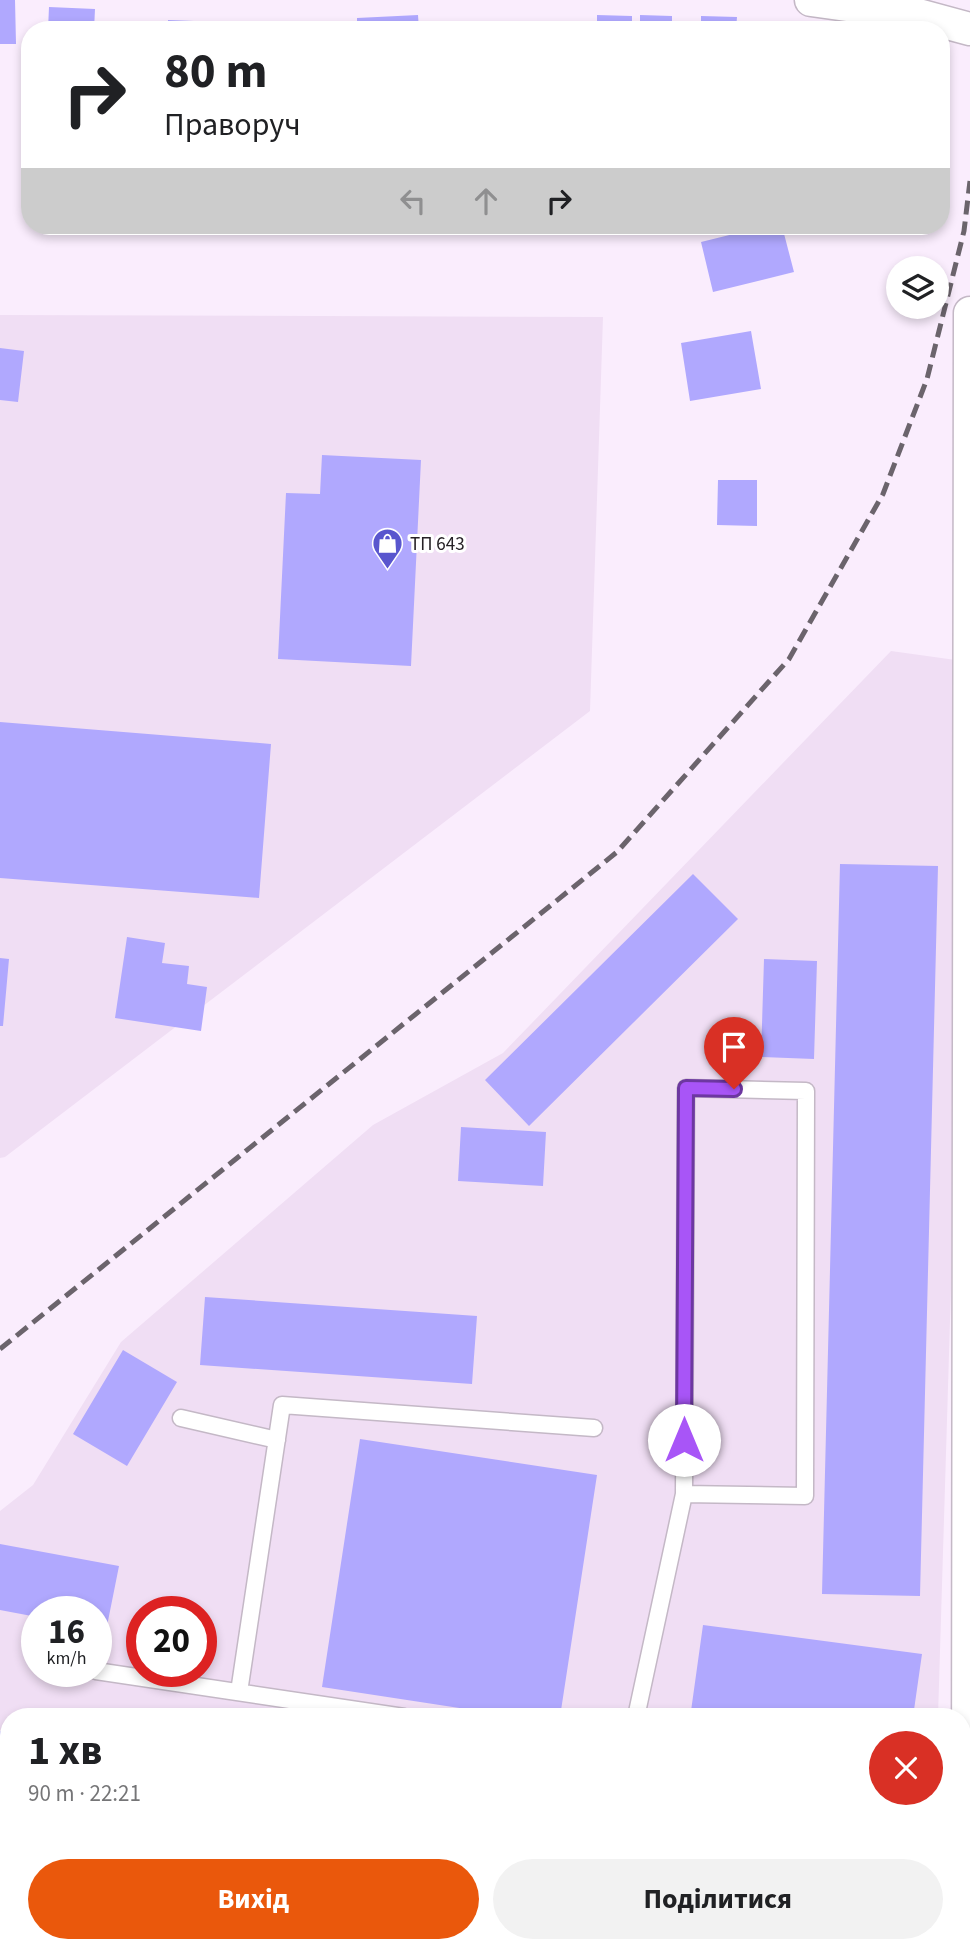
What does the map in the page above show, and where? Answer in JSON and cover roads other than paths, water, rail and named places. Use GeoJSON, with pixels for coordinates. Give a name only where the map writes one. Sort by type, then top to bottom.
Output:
{"type":"FeatureCollection","features":[{"type":"Feature","properties":{"kind":"street"},"geometry":{"type":"LineString","coordinates":[[811,0],[918,15],[940,21]]}},
{"type":"Feature","properties":{"kind":"street"},"geometry":{"type":"LineString","coordinates":[[950,24],[970,29]]}},
{"type":"Feature","properties":{"kind":"street"},"geometry":{"type":"LineString","coordinates":[[967,1708],[970,313]]}},
{"type":"Feature","properties":{"kind":"lane"},"geometry":{"type":"LineString","coordinates":[[638,1708],[684,1494],[686,1088],[806,1091],[805,1496],[684,1494]]}},
{"type":"Feature","properties":{"kind":"lane"},"geometry":{"type":"LineString","coordinates":[[239,1692],[282,1405],[594,1428]]}},
{"type":"Feature","properties":{"kind":"lane"},"geometry":{"type":"LineString","coordinates":[[181,1418],[277,1440]]}},
{"type":"Feature","properties":{"kind":"lane"},"geometry":{"type":"LineString","coordinates":[[112,1673],[328,1708]]}},
{"type":"Feature","properties":{"kind":"railway"},"geometry":{"type":"LineString","coordinates":[[0,1349],[617,852],[789,659],[883,494],[927,379],[964,231],[970,181]]}},
{"type":"Feature","properties":{"kind":"place","name":"ТП 643"},"geometry":{"type":"Point","coordinates":[387,570]}}]}
